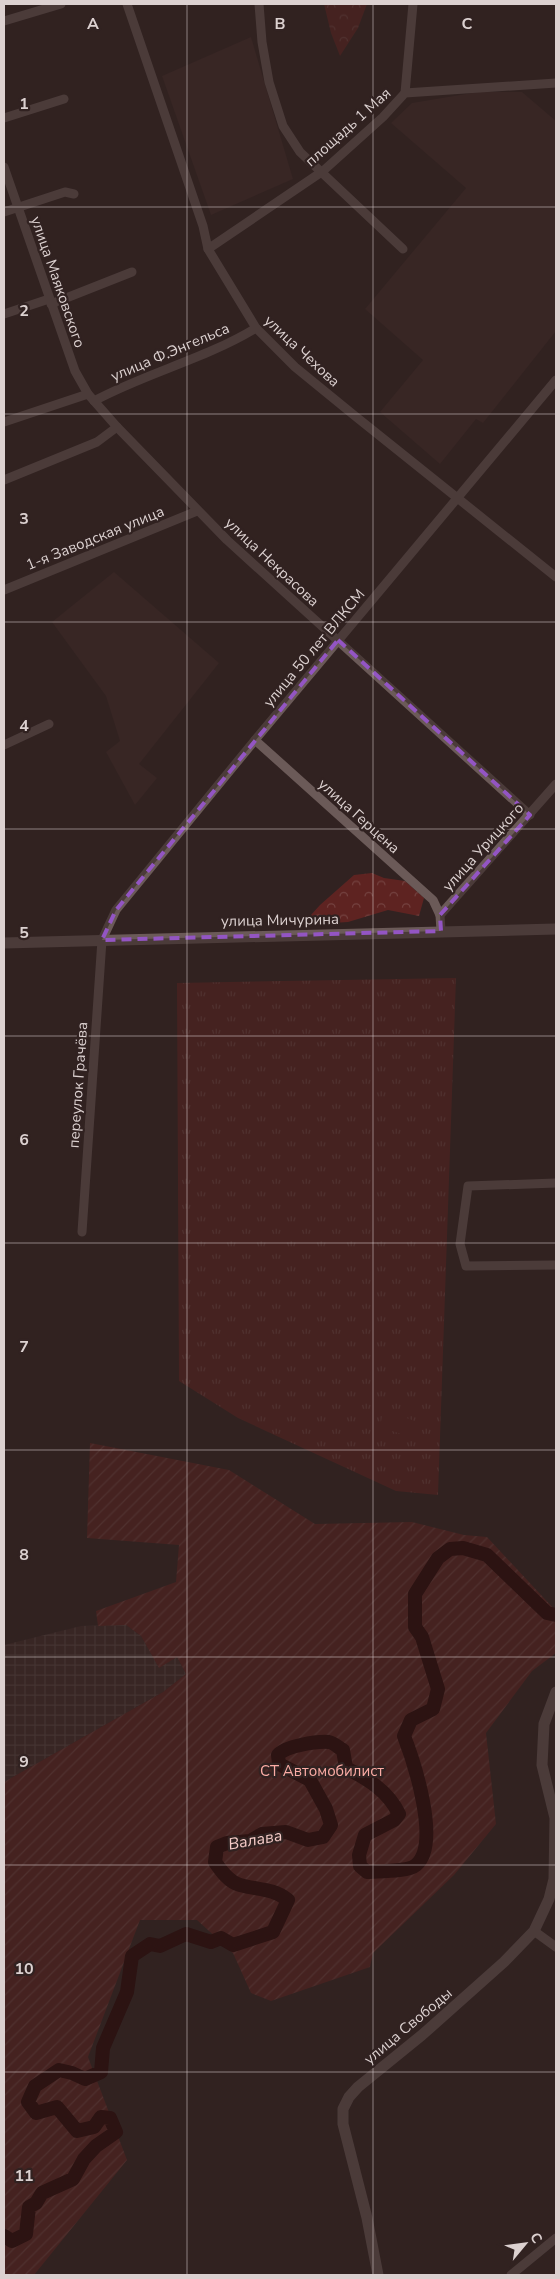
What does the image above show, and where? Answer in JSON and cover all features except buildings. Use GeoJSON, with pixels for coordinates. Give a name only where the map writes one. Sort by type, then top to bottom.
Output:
{"type":"FeatureCollection","features":[{"type":"Feature","properties":{"kind":"main road","name":"улица Мичурина"},"geometry":{"type":"LineString","coordinates":[[4,943],[556,929]]}},
{"type":"Feature","properties":{"kind":"main road","name":"улица Свободы"},"geometry":{"type":"LineString","coordinates":[[378,2275],[367,2218],[343,2124],[343,2109],[358,2087],[422,2035],[504,1962],[534,1931],[549,1899],[554,1879],[556,1818],[542,1765],[544,1724],[556,1692]]}},
{"type":"Feature","properties":{"kind":"street"},"geometry":{"type":"LineString","coordinates":[[4,21],[61,4]]}},
{"type":"Feature","properties":{"kind":"street","name":"улица Чехова"},"geometry":{"type":"LineString","coordinates":[[127,4],[203,226],[208,248],[256,328],[295,367],[556,577]]}},
{"type":"Feature","properties":{"kind":"street"},"geometry":{"type":"LineString","coordinates":[[259,4],[262,42],[269,82],[283,126],[300,152],[323,171],[404,249]]}},
{"type":"Feature","properties":{"kind":"street"},"geometry":{"type":"LineString","coordinates":[[405,93],[414,4]]}},
{"type":"Feature","properties":{"kind":"street","name":"площадь 1 Мая"},"geometry":{"type":"LineString","coordinates":[[208,248],[323,171],[383,117],[405,93],[556,83]]}},
{"type":"Feature","properties":{"kind":"street"},"geometry":{"type":"LineString","coordinates":[[4,118],[64,99]]}},
{"type":"Feature","properties":{"kind":"street","name":"улица Маяковского"},"geometry":{"type":"LineString","coordinates":[[4,167],[75,372],[91,398]]}},
{"type":"Feature","properties":{"kind":"street"},"geometry":{"type":"LineString","coordinates":[[4,212],[65,192],[74,194]]}},
{"type":"Feature","properties":{"kind":"street"},"geometry":{"type":"LineString","coordinates":[[4,314],[50,302],[132,272]]}},
{"type":"Feature","properties":{"kind":"street","name":"улица Ф.Энгельса"},"geometry":{"type":"LineString","coordinates":[[4,422],[91,398],[119,388],[232,342],[256,328]]}},
{"type":"Feature","properties":{"kind":"street","name":"улица 50 лет ВЛКСМ"},"geometry":{"type":"LineString","coordinates":[[102,940],[116,910],[338,640],[556,380]]}},
{"type":"Feature","properties":{"kind":"street","name":"улица Некрасова"},"geometry":{"type":"LineString","coordinates":[[91,398],[197,511],[530,815]]}},
{"type":"Feature","properties":{"kind":"street"},"geometry":{"type":"LineString","coordinates":[[4,480],[98,442],[117,427]]}},
{"type":"Feature","properties":{"kind":"street","name":"1-я Заводская улица"},"geometry":{"type":"LineString","coordinates":[[4,590],[197,511]]}},
{"type":"Feature","properties":{"kind":"street"},"geometry":{"type":"LineString","coordinates":[[4,745],[49,724]]}},
{"type":"Feature","properties":{"kind":"street","name":"улица Герцена"},"geometry":{"type":"LineString","coordinates":[[255,740],[433,900],[440,915]]}},
{"type":"Feature","properties":{"kind":"street","name":"улица Урицкого"},"geometry":{"type":"LineString","coordinates":[[440,915],[556,784]]}},
{"type":"Feature","properties":{"kind":"street"},"geometry":{"type":"LineString","coordinates":[[440,915],[441,931]]}},
{"type":"Feature","properties":{"kind":"street","name":"переулок Грачёва"},"geometry":{"type":"LineString","coordinates":[[82,1232],[102,940]]}},
{"type":"Feature","properties":{"kind":"street"},"geometry":{"type":"LineString","coordinates":[[556,1183],[468,1186],[460,1244],[466,1266],[556,1265]]}},
{"type":"Feature","properties":{"kind":"street"},"geometry":{"type":"LineString","coordinates":[[534,1931],[556,1947]]}},
{"type":"Feature","properties":{"kind":"street"},"geometry":{"type":"LineString","coordinates":[[511,2275],[556,2238]]}},
{"type":"Feature","properties":{"kind":"highlighted area"},"geometry":{"type":"Polygon","coordinates":[[[338,640],[530,815],[440,915],[441,931],[102,940],[116,910],[338,640]]]}},
{"type":"Feature","properties":{"kind":"shaded area"},"geometry":{"type":"Polygon","coordinates":[[[251,37],[293,179],[211,215],[162,76],[251,37]]]}},
{"type":"Feature","properties":{"kind":"shaded area"},"geometry":{"type":"Polygon","coordinates":[[[478,92],[522,92],[556,121],[556,331],[483,423],[476,419],[440,464],[380,412],[423,360],[365,309],[466,188],[391,123],[412,103],[478,92]]]}},
{"type":"Feature","properties":{"kind":"shaded area"},"geometry":{"type":"Polygon","coordinates":[[[114,572],[219,663],[139,764],[157,778],[135,805],[106,752],[120,741],[106,696],[52,622],[114,572]]]}},
{"type":"Feature","properties":{"kind":"shaded area"},"geometry":{"type":"Polygon","coordinates":[[[126,1625],[141,1636],[159,1667],[177,1657],[186,1674],[163,1692],[4,1782],[4,1645],[81,1626],[126,1625]]]}},
{"type":"Feature","properties":{"kind":"green space"},"geometry":{"type":"Polygon","coordinates":[[[324,4],[367,4],[358,28],[340,56],[331,33],[324,4]]]}},
{"type":"Feature","properties":{"kind":"green space"},"geometry":{"type":"Polygon","coordinates":[[[372,873],[384,878],[405,881],[424,898],[419,916],[388,910],[348,922],[302,925],[320,905],[354,875],[372,873]]]}},
{"type":"Feature","properties":{"kind":"green space"},"geometry":{"type":"Polygon","coordinates":[[[456,978],[438,1495],[396,1491],[238,1418],[179,1381],[177,983],[456,978]]]}},
{"type":"Feature","properties":{"kind":"green space"},"geometry":{"type":"Polygon","coordinates":[[[383,1410],[415,1421],[414,1438],[386,1429],[381,1422],[383,1410]]]}},
{"type":"Feature","properties":{"kind":"green space","name":"СТ Автомобилист"},"geometry":{"type":"Polygon","coordinates":[[[90,1443],[229,1470],[315,1524],[412,1522],[464,1535],[487,1537],[556,1611],[556,1653],[532,1671],[486,1733],[496,1824],[454,1875],[373,1953],[370,1967],[271,2001],[251,1993],[233,1953],[197,1920],[140,1920],[88,2057],[127,2160],[34,2275],[4,2275],[4,1782],[163,1692],[186,1674],[177,1657],[159,1668],[141,1636],[126,1625],[98,1626],[96,1611],[176,1582],[179,1545],[87,1538],[90,1443]]]}},
{"type":"Feature","properties":{"kind":"waterway","name":"Валава"},"geometry":{"type":"LineString","coordinates":[[4,2236],[12,2241],[26,2234],[29,2207],[36,2203],[42,2193],[73,2179],[84,2159],[96,2146],[116,2132],[110,2118],[101,2117],[94,2127],[77,2131],[57,2107],[36,2113],[28,2102],[35,2086],[59,2070],[85,2079],[101,2072],[103,2048],[127,1992],[132,1956],[150,1944],[160,1946],[186,1934],[211,1942],[221,1938],[233,1945],[273,1932],[288,1900],[271,1891],[236,1884],[226,1876],[215,1862],[217,1847],[227,1843],[250,1841],[262,1834],[286,1832],[308,1840],[323,1837],[331,1825],[326,1809],[310,1780],[279,1764],[278,1755],[287,1749],[317,1742],[329,1742],[343,1750],[346,1768],[377,1786],[399,1814],[394,1820],[365,1835],[359,1855],[360,1866],[367,1872],[400,1870],[416,1865],[423,1854],[426,1840],[426,1822],[419,1783],[404,1736],[411,1720],[433,1709],[438,1689],[422,1637],[415,1627],[415,1594],[438,1558],[450,1549],[463,1548],[487,1555],[547,1613],[556,1615]]}}]}
